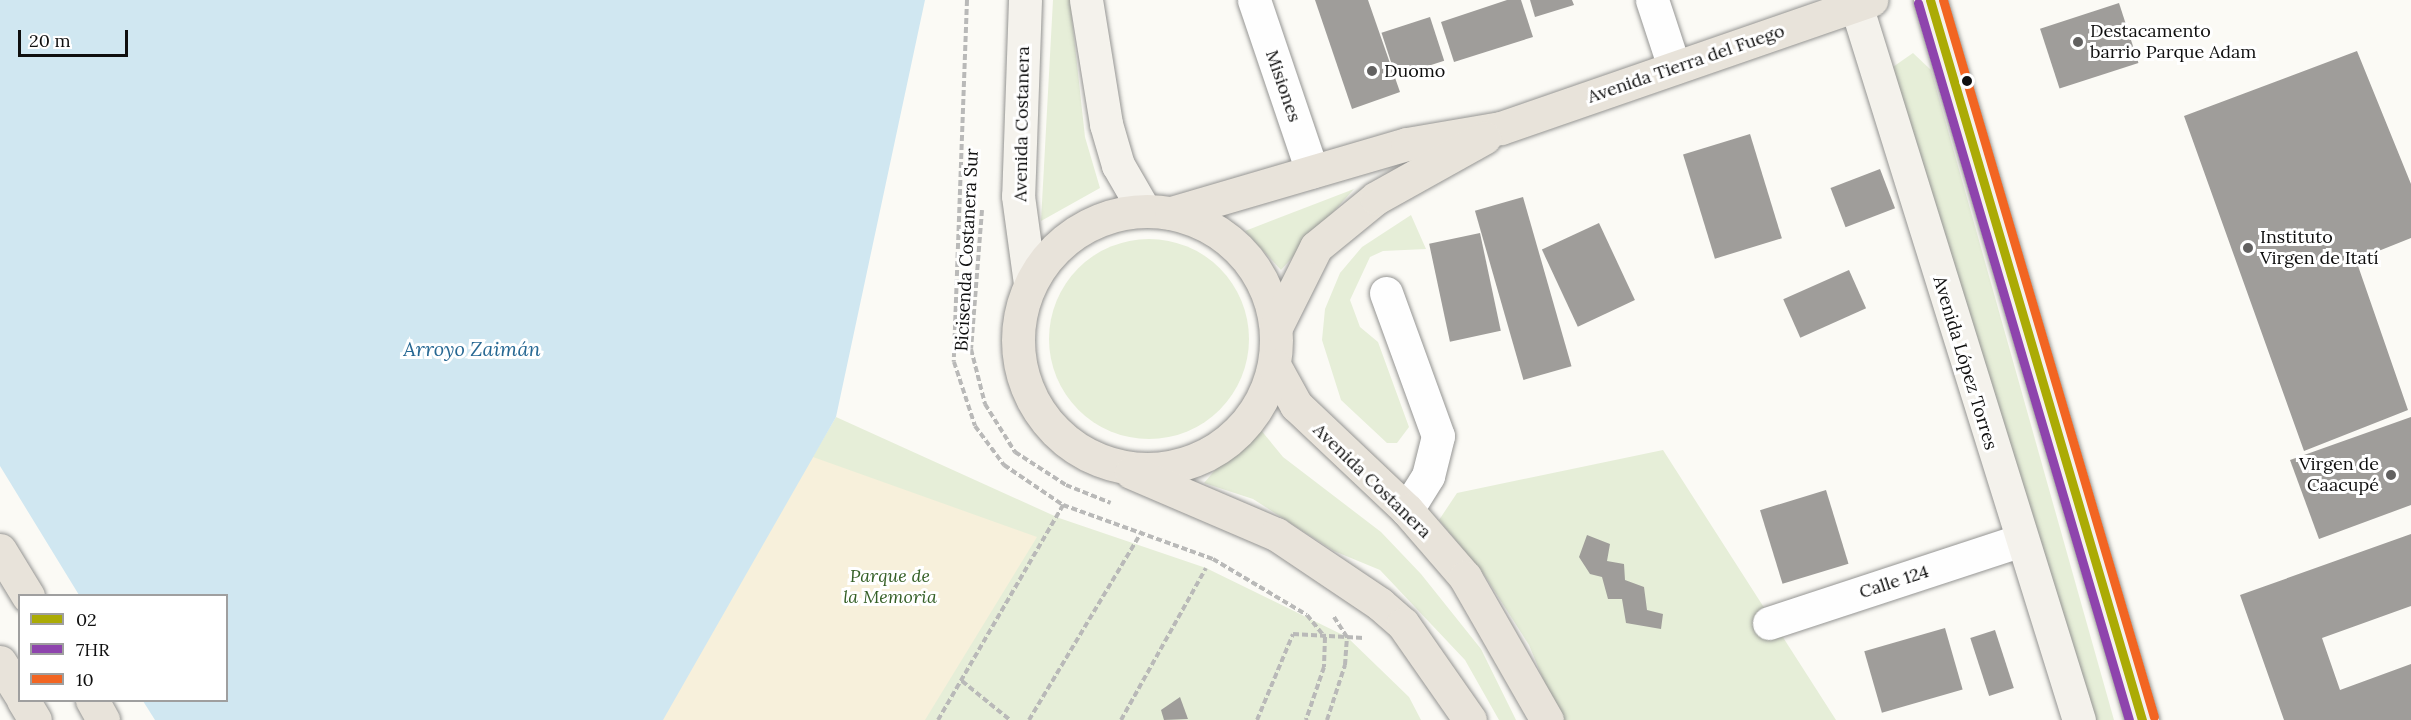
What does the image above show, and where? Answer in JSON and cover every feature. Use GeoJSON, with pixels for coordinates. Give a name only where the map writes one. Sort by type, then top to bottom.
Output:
{"type":"FeatureCollection","features":[{"type":"Feature","properties":{"kind":"highway","name":"Avenida Tierra del Fuego"},"geometry":{"type":"LineString","coordinates":[[1276,325],[1316,247],[1376,198],[1502,128],[1864,2]]}},
{"type":"Feature","properties":{"kind":"highway","name":"Avenida Tierra del Fuego"},"geometry":{"type":"LineString","coordinates":[[1121,468],[1084,454],[1060,436],[1030,398],[1019,361],[1019,321],[1030,284],[1056,248],[1092,223],[1157,211],[1407,144],[1502,128]]}},
{"type":"Feature","properties":{"kind":"highway"},"geometry":{"type":"LineString","coordinates":[[1121,468],[1162,469],[1201,458],[1227,441],[1261,404],[1274,365],[1276,325],[1265,286],[1242,251],[1210,226],[1157,211]]}},
{"type":"Feature","properties":{"kind":"highway","name":"Avenida Costanera"},"geometry":{"type":"LineString","coordinates":[[1274,365],[1296,405],[1407,510],[1465,577],[1547,720]]}},
{"type":"Feature","properties":{"kind":"highway"},"geometry":{"type":"LineString","coordinates":[[1121,468],[1276,534],[1403,624],[1470,720]]}},
{"type":"Feature","properties":{"kind":"highway"},"geometry":{"type":"LineString","coordinates":[[0,550],[27,594]]}},
{"type":"Feature","properties":{"kind":"highway"},"geometry":{"type":"LineString","coordinates":[[0,662],[18,691]]}},
{"type":"Feature","properties":{"kind":"highway"},"geometry":{"type":"LineString","coordinates":[[24,702],[35,720]]}},
{"type":"Feature","properties":{"kind":"highway"},"geometry":{"type":"LineString","coordinates":[[93,702],[104,720]]}},
{"type":"Feature","properties":{"kind":"main road","name":"Avenida Costanera"},"geometry":{"type":"LineString","coordinates":[[1025,0],[1018,196],[1030,284]]}},
{"type":"Feature","properties":{"kind":"main road"},"geometry":{"type":"LineString","coordinates":[[1086,0],[1106,124],[1118,165],[1157,211]]}},
{"type":"Feature","properties":{"kind":"main road"},"geometry":{"type":"LineString","coordinates":[[1930,0],[2142,720]]}},
{"type":"Feature","properties":{"kind":"main road","name":"Avenida López Torres"},"geometry":{"type":"LineString","coordinates":[[1864,2],[2019,541],[2079,720]]}},
{"type":"Feature","properties":{"kind":"street","name":"Misiones"},"geometry":{"type":"LineString","coordinates":[[1254,0],[1312,171]]}},
{"type":"Feature","properties":{"kind":"street"},"geometry":{"type":"LineString","coordinates":[[1652,0],[1674,67]]}},
{"type":"Feature","properties":{"kind":"street"},"geometry":{"type":"LineString","coordinates":[[1386,293],[1438,436],[1428,476],[1407,510]]}},
{"type":"Feature","properties":{"kind":"street","name":"Calle 124"},"geometry":{"type":"LineString","coordinates":[[1769,623],[2019,541]]}},
{"type":"Feature","properties":{"kind":"path"},"geometry":{"type":"LineString","coordinates":[[967,0],[954,362],[975,426],[1004,465],[1063,505],[1142,531],[1213,559],[1276,593],[1325,637]]}},
{"type":"Feature","properties":{"kind":"path","name":"Bicisenda Costanera Sur"},"geometry":{"type":"LineString","coordinates":[[983,197],[971,349],[985,404],[1015,452],[1066,485],[1117,505]]}},
{"type":"Feature","properties":{"kind":"path"},"geometry":{"type":"LineString","coordinates":[[938,720],[1063,505]]}},
{"type":"Feature","properties":{"kind":"path"},"geometry":{"type":"LineString","coordinates":[[1029,720],[1142,531]]}},
{"type":"Feature","properties":{"kind":"path"},"geometry":{"type":"LineString","coordinates":[[1121,720],[1206,568]]}},
{"type":"Feature","properties":{"kind":"path"},"geometry":{"type":"LineString","coordinates":[[1327,720],[1345,665],[1347,637],[1330,610]]}},
{"type":"Feature","properties":{"kind":"path"},"geometry":{"type":"LineString","coordinates":[[1257,720],[1293,634],[1376,638],[1403,624]]}},
{"type":"Feature","properties":{"kind":"path"},"geometry":{"type":"LineString","coordinates":[[1306,720],[1323,667],[1325,637]]}},
{"type":"Feature","properties":{"kind":"path"},"geometry":{"type":"LineString","coordinates":[[962,681],[1010,720]]}},
{"type":"Feature","properties":{"kind":"green space"},"geometry":{"type":"Polygon","coordinates":[[[1053,0],[1070,0],[1085,137],[1100,188],[1041,221],[1053,0]]]}},
{"type":"Feature","properties":{"kind":"green space"},"geometry":{"type":"Polygon","coordinates":[[[1913,53],[1931,70],[2114,720],[2096,720],[1890,69],[1913,53]]]}},
{"type":"Feature","properties":{"kind":"green space"},"geometry":{"type":"Polygon","coordinates":[[[1354,189],[1281,270],[1245,231],[1354,189]]]}},
{"type":"Feature","properties":{"kind":"green space"},"geometry":{"type":"Polygon","coordinates":[[[1411,215],[1426,249],[1383,251],[1370,257],[1350,300],[1360,327],[1378,342],[1409,427],[1397,443],[1387,443],[1341,400],[1322,340],[1325,309],[1340,273],[1362,247],[1411,215]]]}},
{"type":"Feature","properties":{"kind":"green space"},"geometry":{"type":"Polygon","coordinates":[[[1159,239],[1169,240],[1196,250],[1213,261],[1227,275],[1242,301],[1248,319],[1248,359],[1238,386],[1227,403],[1213,417],[1196,428],[1169,438],[1139,439],[1129,438],[1102,428],[1085,417],[1071,403],[1060,386],[1050,359],[1049,329],[1050,319],[1060,292],[1071,275],[1085,261],[1102,250],[1129,240],[1159,239]]]}},
{"type":"Feature","properties":{"kind":"green space","name":"Parque de la Memoria"},"geometry":{"type":"Polygon","coordinates":[[[836,417],[1059,518],[1206,568],[1347,637],[1409,697],[1421,720],[657,720],[836,417]]]}},
{"type":"Feature","properties":{"kind":"green space"},"geometry":{"type":"Polygon","coordinates":[[[1250,429],[1260,429],[1283,457],[1381,532],[1421,574],[1481,649],[1516,720],[1499,720],[1465,660],[1380,570],[1334,551],[1253,499],[1204,483],[1250,429]]]}},
{"type":"Feature","properties":{"kind":"green space"},"geometry":{"type":"Polygon","coordinates":[[[1663,450],[1836,720],[1560,720],[1529,645],[1483,573],[1439,520],[1457,493],[1663,450]]]}},
{"type":"Feature","properties":{"kind":"sand"},"geometry":{"type":"Polygon","coordinates":[[[813,457],[1037,537],[925,720],[657,720],[813,457]]]}},
{"type":"Feature","properties":{"kind":"water","name":"Arroyo Zaimán"},"geometry":{"type":"Polygon","coordinates":[[[0,0],[925,0],[836,417],[663,720],[0,720],[0,0]]]}},
{"type":"Feature","properties":{"kind":"pier"},"geometry":{"type":"Polygon","coordinates":[[[0,466],[78,594],[18,594],[18,702],[144,702],[155,720],[0,720],[0,466]]]}},
{"type":"Feature","properties":{"kind":"building"},"geometry":{"type":"Polygon","coordinates":[[[1315,0],[1368,0],[1400,92],[1352,109],[1315,0]]]}},
{"type":"Feature","properties":{"kind":"building"},"geometry":{"type":"Polygon","coordinates":[[[1507,0],[1521,0],[1533,37],[1454,62],[1441,22],[1507,0]]]}},
{"type":"Feature","properties":{"kind":"building"},"geometry":{"type":"Polygon","coordinates":[[[1530,0],[1572,0],[1574,5],[1535,17],[1530,0]]]}},
{"type":"Feature","properties":{"kind":"building"},"geometry":{"type":"Polygon","coordinates":[[[2119,3],[2138,63],[2060,89],[2040,29],[2119,3]]]}},
{"type":"Feature","properties":{"kind":"building"},"geometry":{"type":"Polygon","coordinates":[[[1430,17],[1444,61],[1396,77],[1381,33],[1430,17]]]}},
{"type":"Feature","properties":{"kind":"building"},"geometry":{"type":"Polygon","coordinates":[[[2357,51],[2411,184],[2411,238],[2356,260],[2408,410],[2304,451],[2184,116],[2357,51]]]}},
{"type":"Feature","properties":{"kind":"building"},"geometry":{"type":"Polygon","coordinates":[[[1750,134],[1782,238],[1715,259],[1683,154],[1750,134]]]}},
{"type":"Feature","properties":{"kind":"building"},"geometry":{"type":"Polygon","coordinates":[[[1880,169],[1895,208],[1846,227],[1831,188],[1880,169]]]}},
{"type":"Feature","properties":{"kind":"building"},"geometry":{"type":"Polygon","coordinates":[[[1523,197],[1572,366],[1523,380],[1475,211],[1523,197]]]}},
{"type":"Feature","properties":{"kind":"building"},"geometry":{"type":"Polygon","coordinates":[[[1599,223],[1635,300],[1578,327],[1542,250],[1599,223]]]}},
{"type":"Feature","properties":{"kind":"building"},"geometry":{"type":"Polygon","coordinates":[[[1480,233],[1501,331],[1450,342],[1429,244],[1480,233]]]}},
{"type":"Feature","properties":{"kind":"building"},"geometry":{"type":"Polygon","coordinates":[[[1849,270],[1866,308],[1800,338],[1783,299],[1849,270]]]}},
{"type":"Feature","properties":{"kind":"building"},"geometry":{"type":"Polygon","coordinates":[[[2411,417],[2411,505],[2319,539],[2290,460],[2411,417]]]}},
{"type":"Feature","properties":{"kind":"building"},"geometry":{"type":"Polygon","coordinates":[[[1826,490],[1849,564],[1783,584],[1760,510],[1826,490]]]}},
{"type":"Feature","properties":{"kind":"building"},"geometry":{"type":"Polygon","coordinates":[[[2411,534],[2411,606],[2322,638],[2340,690],[2411,664],[2411,720],[2284,720],[2240,595],[2411,534]]]}},
{"type":"Feature","properties":{"kind":"building"},"geometry":{"type":"Polygon","coordinates":[[[1587,535],[1610,544],[1607,561],[1624,564],[1625,580],[1644,587],[1647,610],[1663,614],[1661,629],[1626,623],[1622,599],[1608,599],[1602,577],[1590,574],[1579,557],[1587,535]]]}},
{"type":"Feature","properties":{"kind":"building"},"geometry":{"type":"Polygon","coordinates":[[[1945,628],[1963,690],[1882,713],[1864,651],[1945,628]]]}},
{"type":"Feature","properties":{"kind":"building"},"geometry":{"type":"Polygon","coordinates":[[[1995,630],[2014,688],[1989,696],[1970,638],[1995,630]]]}},
{"type":"Feature","properties":{"kind":"building"},"geometry":{"type":"Polygon","coordinates":[[[1180,697],[1188,719],[1164,720],[1161,710],[1180,697]]]}},
{"type":"Feature","properties":{"kind":"transit line","name":"02"},"geometry":{"type":"LineString","coordinates":[[1930,0],[2142,720]]}},
{"type":"Feature","properties":{"kind":"transit line","name":"10"},"geometry":{"type":"LineString","coordinates":[[1943,0],[2154,717]]}},
{"type":"Feature","properties":{"kind":"transit line","name":"7HR"},"geometry":{"type":"LineString","coordinates":[[1918,3],[2129,720]]}},
{"type":"Feature","properties":{"kind":"place","name":"Destacamento barrio Parque Adam"},"geometry":{"type":"Point","coordinates":[2078,42]}},
{"type":"Feature","properties":{"kind":"place","name":"Duomo"},"geometry":{"type":"Point","coordinates":[1372,71]}},
{"type":"Feature","properties":{"kind":"place","name":"Instituto Virgen de Itatí"},"geometry":{"type":"Point","coordinates":[2248,248]}},
{"type":"Feature","properties":{"kind":"place","name":"Virgen de Caacupé"},"geometry":{"type":"Point","coordinates":[2391,475]}}]}
